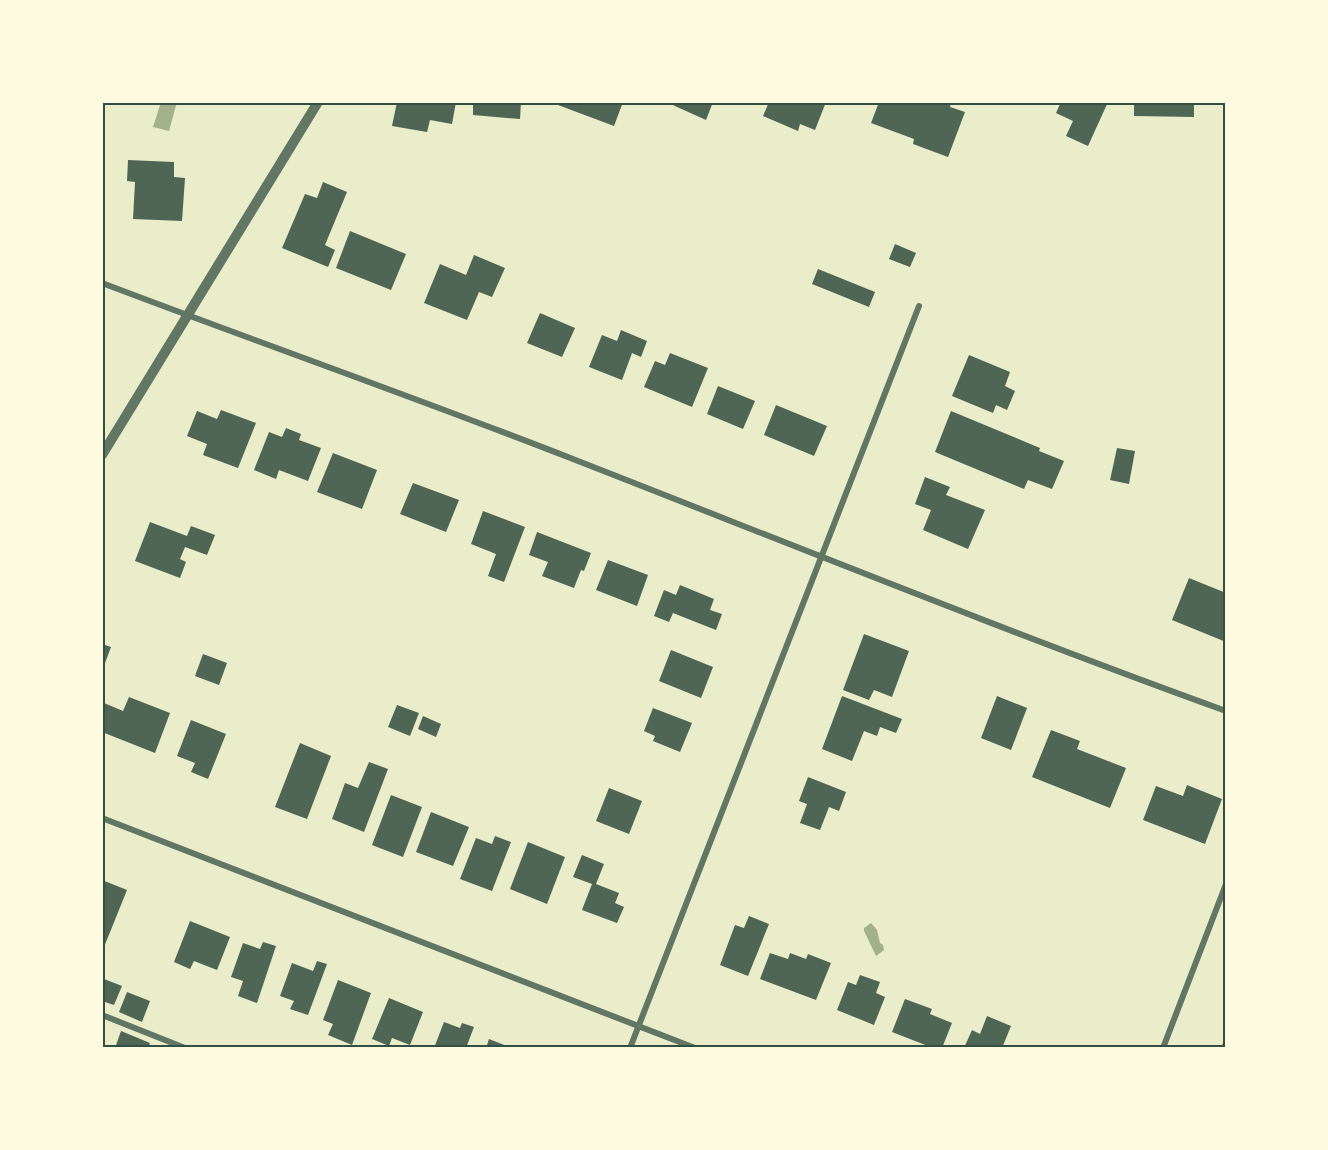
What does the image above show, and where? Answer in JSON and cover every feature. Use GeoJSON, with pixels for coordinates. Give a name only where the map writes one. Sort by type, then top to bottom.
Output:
{"type":"FeatureCollection","features":[{"type":"Feature","properties":{"kind":"street"},"geometry":{"type":"LineString","coordinates":[[102,455],[318,102]]}},
{"type":"Feature","properties":{"kind":"street"},"geometry":{"type":"LineString","coordinates":[[102,283],[575,460],[821,558],[1226,711]]}},
{"type":"Feature","properties":{"kind":"street"},"geometry":{"type":"LineString","coordinates":[[630,1048],[919,306]]}},
{"type":"Feature","properties":{"kind":"street"},"geometry":{"type":"LineString","coordinates":[[102,818],[695,1048]]}},
{"type":"Feature","properties":{"kind":"street"},"geometry":{"type":"LineString","coordinates":[[1163,1048],[1226,884]]}},
{"type":"Feature","properties":{"kind":"street"},"geometry":{"type":"LineString","coordinates":[[102,1015],[185,1048]]}},
{"type":"Feature","properties":{"kind":"shaded area"},"geometry":{"type":"Polygon","coordinates":[[[161,102],[177,102],[169,131],[153,127],[161,102]]]}},
{"type":"Feature","properties":{"kind":"shaded area"},"geometry":{"type":"Polygon","coordinates":[[[871,923],[877,930],[884,950],[876,956],[864,931],[864,928],[871,923]]]}},
{"type":"Feature","properties":{"kind":"building"},"geometry":{"type":"Polygon","coordinates":[[[397,102],[456,102],[452,124],[430,120],[427,132],[392,126],[397,102]]]}},
{"type":"Feature","properties":{"kind":"building"},"geometry":{"type":"Polygon","coordinates":[[[473,102],[521,102],[520,119],[473,115],[473,102]]]}},
{"type":"Feature","properties":{"kind":"building"},"geometry":{"type":"Polygon","coordinates":[[[550,102],[623,102],[614,126],[550,102]]]}},
{"type":"Feature","properties":{"kind":"building"},"geometry":{"type":"Polygon","coordinates":[[[666,102],[713,102],[706,120],[666,102]]]}},
{"type":"Feature","properties":{"kind":"building"},"geometry":{"type":"Polygon","coordinates":[[[769,102],[826,102],[815,130],[800,124],[798,131],[763,116],[769,102]]]}},
{"type":"Feature","properties":{"kind":"building"},"geometry":{"type":"Polygon","coordinates":[[[879,102],[949,102],[950,107],[965,112],[948,157],[913,144],[914,139],[871,123],[879,102]]]}},
{"type":"Feature","properties":{"kind":"building"},"geometry":{"type":"Polygon","coordinates":[[[1061,102],[1108,102],[1088,146],[1066,136],[1073,121],[1056,113],[1061,102]]]}},
{"type":"Feature","properties":{"kind":"building"},"geometry":{"type":"Polygon","coordinates":[[[1134,102],[1194,102],[1194,117],[1134,116],[1134,102]]]}},
{"type":"Feature","properties":{"kind":"building"},"geometry":{"type":"Polygon","coordinates":[[[128,160],[174,162],[174,177],[185,178],[182,221],[133,219],[135,182],[127,181],[128,160]]]}},
{"type":"Feature","properties":{"kind":"building"},"geometry":{"type":"Polygon","coordinates":[[[323,182],[347,192],[325,245],[335,250],[328,267],[282,248],[305,194],[317,198],[323,182]]]}},
{"type":"Feature","properties":{"kind":"building"},"geometry":{"type":"Polygon","coordinates":[[[350,231],[406,254],[391,290],[336,268],[350,231]]]}},
{"type":"Feature","properties":{"kind":"building"},"geometry":{"type":"Polygon","coordinates":[[[895,244],[916,253],[910,267],[889,259],[895,244]]]}},
{"type":"Feature","properties":{"kind":"building"},"geometry":{"type":"Polygon","coordinates":[[[474,255],[505,268],[492,297],[479,292],[467,320],[424,303],[440,264],[466,275],[474,255]]]}},
{"type":"Feature","properties":{"kind":"building"},"geometry":{"type":"Polygon","coordinates":[[[818,269],[875,292],[869,307],[812,284],[818,269]]]}},
{"type":"Feature","properties":{"kind":"building"},"geometry":{"type":"Polygon","coordinates":[[[540,313],[575,328],[562,357],[527,343],[540,313]]]}},
{"type":"Feature","properties":{"kind":"building"},"geometry":{"type":"Polygon","coordinates":[[[621,330],[647,341],[641,357],[632,353],[622,380],[589,367],[602,335],[617,341],[621,330]]]}},
{"type":"Feature","properties":{"kind":"building"},"geometry":{"type":"Polygon","coordinates":[[[670,353],[708,368],[692,407],[644,387],[655,361],[665,365],[670,353]]]}},
{"type":"Feature","properties":{"kind":"building"},"geometry":{"type":"Polygon","coordinates":[[[969,355],[1010,372],[1005,386],[1015,391],[1007,410],[996,405],[993,413],[952,396],[969,355]]]}},
{"type":"Feature","properties":{"kind":"building"},"geometry":{"type":"Polygon","coordinates":[[[718,386],[755,401],[743,429],[707,414],[718,386]]]}},
{"type":"Feature","properties":{"kind":"building"},"geometry":{"type":"Polygon","coordinates":[[[776,405],[827,426],[814,456],[764,435],[776,405]]]}},
{"type":"Feature","properties":{"kind":"building"},"geometry":{"type":"Polygon","coordinates":[[[221,410],[256,423],[238,468],[203,455],[207,444],[187,436],[197,411],[217,419],[221,410]]]}},
{"type":"Feature","properties":{"kind":"building"},"geometry":{"type":"Polygon","coordinates":[[[951,411],[1040,448],[1039,451],[1064,461],[1052,489],[1028,480],[1024,489],[935,452],[951,411]]]}},
{"type":"Feature","properties":{"kind":"building"},"geometry":{"type":"Polygon","coordinates":[[[286,428],[301,434],[299,440],[321,448],[308,481],[279,470],[276,479],[254,470],[269,432],[282,437],[286,428]]]}},
{"type":"Feature","properties":{"kind":"building"},"geometry":{"type":"Polygon","coordinates":[[[1117,448],[1135,451],[1129,484],[1110,480],[1117,448]]]}},
{"type":"Feature","properties":{"kind":"building"},"geometry":{"type":"Polygon","coordinates":[[[333,453],[377,470],[362,509],[317,492],[333,453]]]}},
{"type":"Feature","properties":{"kind":"building"},"geometry":{"type":"Polygon","coordinates":[[[925,477],[950,487],[946,495],[985,510],[968,549],[923,530],[931,510],[915,504],[925,477]]]}},
{"type":"Feature","properties":{"kind":"building"},"geometry":{"type":"Polygon","coordinates":[[[413,483],[459,500],[446,532],[400,514],[413,483]]]}},
{"type":"Feature","properties":{"kind":"building"},"geometry":{"type":"Polygon","coordinates":[[[483,511],[525,527],[504,582],[488,576],[496,554],[471,544],[483,511]]]}},
{"type":"Feature","properties":{"kind":"building"},"geometry":{"type":"Polygon","coordinates":[[[150,522],[187,536],[191,526],[215,535],[207,555],[185,547],[180,559],[186,562],[180,578],[135,561],[150,522]]]}},
{"type":"Feature","properties":{"kind":"building"},"geometry":{"type":"Polygon","coordinates":[[[537,532],[591,553],[574,588],[542,576],[548,562],[529,555],[537,532]]]}},
{"type":"Feature","properties":{"kind":"building"},"geometry":{"type":"Polygon","coordinates":[[[608,560],[648,575],[637,606],[596,590],[608,560]]]}},
{"type":"Feature","properties":{"kind":"building"},"geometry":{"type":"Polygon","coordinates":[[[1189,578],[1226,593],[1226,642],[1172,620],[1189,578]]]}},
{"type":"Feature","properties":{"kind":"building"},"geometry":{"type":"Polygon","coordinates":[[[680,585],[714,599],[710,610],[722,614],[716,630],[673,613],[669,622],[654,616],[664,590],[676,595],[680,585]]]}},
{"type":"Feature","properties":{"kind":"building"},"geometry":{"type":"Polygon","coordinates":[[[864,634],[909,651],[892,697],[874,690],[869,700],[843,690],[864,634]]]}},
{"type":"Feature","properties":{"kind":"building"},"geometry":{"type":"Polygon","coordinates":[[[102,644],[111,647],[102,671],[102,644]]]}},
{"type":"Feature","properties":{"kind":"building"},"geometry":{"type":"Polygon","coordinates":[[[671,650],[713,667],[701,698],[659,681],[671,650]]]}},
{"type":"Feature","properties":{"kind":"building"},"geometry":{"type":"Polygon","coordinates":[[[203,654],[227,663],[219,685],[195,676],[203,654]]]}},
{"type":"Feature","properties":{"kind":"building"},"geometry":{"type":"Polygon","coordinates":[[[842,696],[902,719],[896,733],[880,727],[877,736],[864,731],[852,761],[822,749],[842,696]]]}},
{"type":"Feature","properties":{"kind":"building"},"geometry":{"type":"Polygon","coordinates":[[[997,696],[1027,708],[1011,750],[981,738],[997,696]]]}},
{"type":"Feature","properties":{"kind":"building"},"geometry":{"type":"Polygon","coordinates":[[[129,697],[170,713],[155,753],[102,732],[104,703],[123,711],[129,697]]]}},
{"type":"Feature","properties":{"kind":"building"},"geometry":{"type":"Polygon","coordinates":[[[397,705],[419,713],[410,736],[388,727],[397,705]]]}},
{"type":"Feature","properties":{"kind":"building"},"geometry":{"type":"Polygon","coordinates":[[[653,708],[692,723],[680,752],[653,741],[655,736],[644,731],[653,708]]]}},
{"type":"Feature","properties":{"kind":"building"},"geometry":{"type":"Polygon","coordinates":[[[423,716],[441,724],[436,737],[418,729],[423,716]]]}},
{"type":"Feature","properties":{"kind":"building"},"geometry":{"type":"Polygon","coordinates":[[[191,720],[226,734],[208,779],[191,772],[195,763],[177,756],[191,720]]]}},
{"type":"Feature","properties":{"kind":"building"},"geometry":{"type":"Polygon","coordinates":[[[1051,730],[1080,741],[1077,749],[1126,768],[1110,808],[1032,777],[1051,730]]]}},
{"type":"Feature","properties":{"kind":"building"},"geometry":{"type":"Polygon","coordinates":[[[300,743],[331,756],[307,819],[275,807],[300,743]]]}},
{"type":"Feature","properties":{"kind":"building"},"geometry":{"type":"Polygon","coordinates":[[[369,762],[388,769],[364,832],[332,819],[345,783],[358,788],[369,762]]]}},
{"type":"Feature","properties":{"kind":"building"},"geometry":{"type":"Polygon","coordinates":[[[808,777],[846,792],[839,811],[829,807],[820,830],[800,823],[807,804],[799,801],[808,777]]]}},
{"type":"Feature","properties":{"kind":"building"},"geometry":{"type":"Polygon","coordinates":[[[1187,785],[1222,799],[1205,844],[1143,820],[1156,786],[1183,796],[1187,785]]]}},
{"type":"Feature","properties":{"kind":"building"},"geometry":{"type":"Polygon","coordinates":[[[609,788],[642,801],[629,834],[596,821],[609,788]]]}},
{"type":"Feature","properties":{"kind":"building"},"geometry":{"type":"Polygon","coordinates":[[[391,795],[422,807],[403,857],[372,845],[391,795]]]}},
{"type":"Feature","properties":{"kind":"building"},"geometry":{"type":"Polygon","coordinates":[[[431,812],[469,827],[453,866],[416,852],[431,812]]]}},
{"type":"Feature","properties":{"kind":"building"},"geometry":{"type":"Polygon","coordinates":[[[495,836],[511,842],[492,891],[460,879],[476,838],[492,844],[495,836]]]}},
{"type":"Feature","properties":{"kind":"building"},"geometry":{"type":"Polygon","coordinates":[[[528,842],[565,857],[547,904],[510,889],[528,842]]]}},
{"type":"Feature","properties":{"kind":"building"},"geometry":{"type":"Polygon","coordinates":[[[582,855],[604,864],[596,884],[619,893],[615,903],[624,907],[617,923],[582,910],[592,884],[573,877],[582,855]]]}},
{"type":"Feature","properties":{"kind":"building"},"geometry":{"type":"Polygon","coordinates":[[[102,880],[127,890],[102,952],[102,880]]]}},
{"type":"Feature","properties":{"kind":"building"},"geometry":{"type":"Polygon","coordinates":[[[749,916],[769,924],[748,976],[720,965],[735,925],[744,928],[749,916]]]}},
{"type":"Feature","properties":{"kind":"building"},"geometry":{"type":"Polygon","coordinates":[[[190,921],[230,937],[217,970],[194,961],[190,969],[174,962],[190,921]]]}},
{"type":"Feature","properties":{"kind":"building"},"geometry":{"type":"Polygon","coordinates":[[[263,942],[276,946],[257,1003],[238,996],[243,981],[231,977],[243,943],[260,949],[263,942]]]}},
{"type":"Feature","properties":{"kind":"building"},"geometry":{"type":"Polygon","coordinates":[[[770,953],[788,959],[790,953],[806,959],[808,954],[831,963],[816,1000],[760,979],[770,953]]]}},
{"type":"Feature","properties":{"kind":"building"},"geometry":{"type":"Polygon","coordinates":[[[317,961],[327,964],[308,1015],[290,1009],[294,1001],[280,996],[292,963],[313,971],[317,961]]]}},
{"type":"Feature","properties":{"kind":"building"},"geometry":{"type":"Polygon","coordinates":[[[860,975],[880,982],[876,993],[885,997],[874,1025],[837,1010],[848,982],[856,985],[860,975]]]}},
{"type":"Feature","properties":{"kind":"building"},"geometry":{"type":"Polygon","coordinates":[[[104,979],[122,986],[114,1005],[102,1001],[104,979]]]}},
{"type":"Feature","properties":{"kind":"building"},"geometry":{"type":"Polygon","coordinates":[[[338,980],[371,993],[352,1045],[328,1035],[333,1024],[323,1020],[338,980]]]}},
{"type":"Feature","properties":{"kind":"building"},"geometry":{"type":"Polygon","coordinates":[[[127,992],[150,1001],[142,1022],[119,1012],[127,992]]]}},
{"type":"Feature","properties":{"kind":"building"},"geometry":{"type":"Polygon","coordinates":[[[389,998],[423,1012],[410,1045],[392,1038],[389,1046],[372,1039],[389,998]]]}},
{"type":"Feature","properties":{"kind":"building"},"geometry":{"type":"Polygon","coordinates":[[[905,999],[932,1009],[930,1014],[952,1023],[942,1048],[933,1048],[892,1032],[905,999]]]}},
{"type":"Feature","properties":{"kind":"building"},"geometry":{"type":"Polygon","coordinates":[[[987,1016],[1011,1026],[1002,1048],[964,1048],[972,1030],[980,1034],[987,1016]]]}},
{"type":"Feature","properties":{"kind":"building"},"geometry":{"type":"Polygon","coordinates":[[[444,1022],[460,1028],[462,1023],[474,1027],[466,1048],[434,1048],[444,1022]]]}},
{"type":"Feature","properties":{"kind":"building"},"geometry":{"type":"Polygon","coordinates":[[[121,1031],[150,1043],[148,1048],[115,1048],[121,1031]]]}},
{"type":"Feature","properties":{"kind":"building"},"geometry":{"type":"Polygon","coordinates":[[[1226,1035],[1226,1048],[1221,1048],[1226,1035]]]}},
{"type":"Feature","properties":{"kind":"building"},"geometry":{"type":"Polygon","coordinates":[[[489,1039],[512,1048],[486,1048],[489,1039]]]}}]}
